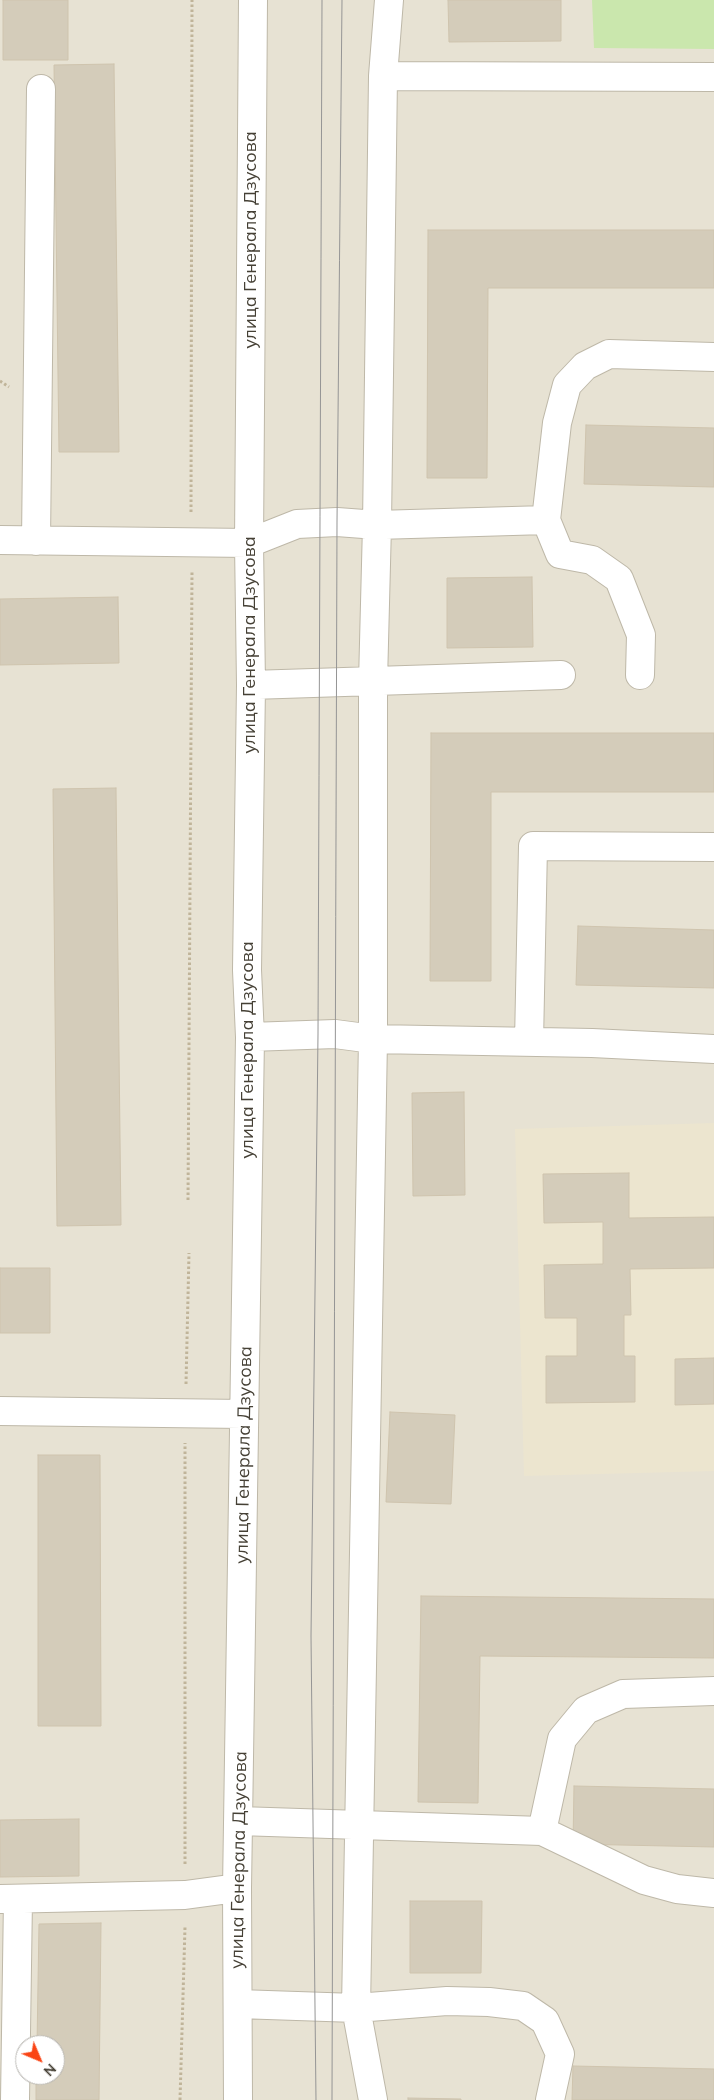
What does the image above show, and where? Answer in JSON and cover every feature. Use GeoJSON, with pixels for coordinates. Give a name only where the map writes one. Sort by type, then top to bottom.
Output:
{"type":"FeatureCollection","features":[{"type":"Feature","properties":{"kind":"street","name":"улица Генерала Дзусова"},"geometry":{"type":"LineString","coordinates":[[238,2100],[237,1888],[250,1037],[247,970],[251,686],[249,543],[253,0]]}},
{"type":"Feature","properties":{"kind":"street"},"geometry":{"type":"LineString","coordinates":[[373,2100],[356,2008],[373,1039],[373,682],[378,525],[383,76],[389,0]]}},
{"type":"Feature","properties":{"kind":"street"},"geometry":{"type":"LineString","coordinates":[[383,76],[714,77]]}},
{"type":"Feature","properties":{"kind":"street"},"geometry":{"type":"LineString","coordinates":[[36,541],[41,89]]}},
{"type":"Feature","properties":{"kind":"street"},"geometry":{"type":"LineString","coordinates":[[640,676],[641,635],[619,579],[592,560],[560,554],[546,520],[557,423],[568,385],[585,366],[609,354],[714,357]]}},
{"type":"Feature","properties":{"kind":"street"},"geometry":{"type":"LineString","coordinates":[[0,540],[36,541],[191,556],[249,543],[297,524],[337,522],[378,525],[546,520]]}},
{"type":"Feature","properties":{"kind":"street"},"geometry":{"type":"LineString","coordinates":[[251,686],[561,675]]}},
{"type":"Feature","properties":{"kind":"street"},"geometry":{"type":"LineString","coordinates":[[529,1042],[533,846],[714,847]]}},
{"type":"Feature","properties":{"kind":"street"},"geometry":{"type":"LineString","coordinates":[[250,1037],[335,1034],[373,1039],[529,1042],[714,1049]]}},
{"type":"Feature","properties":{"kind":"street"},"geometry":{"type":"LineString","coordinates":[[0,1412],[244,1414]]}},
{"type":"Feature","properties":{"kind":"street"},"geometry":{"type":"LineString","coordinates":[[542,1831],[562,1740],[586,1710],[623,1694],[714,1691]]}},
{"type":"Feature","properties":{"kind":"street"},"geometry":{"type":"LineString","coordinates":[[239,1821],[542,1831],[644,1880],[677,1889],[714,1893]]}},
{"type":"Feature","properties":{"kind":"street"},"geometry":{"type":"LineString","coordinates":[[16,2100],[9,1899],[185,1895],[237,1888]]}},
{"type":"Feature","properties":{"kind":"street"},"geometry":{"type":"LineString","coordinates":[[238,2004],[356,2008],[447,2002],[489,2002],[523,2006],[545,2021],[560,2054],[550,2100]]}},
{"type":"Feature","properties":{"kind":"path"},"geometry":{"type":"LineString","coordinates":[[188,1200],[192,0]]}},
{"type":"Feature","properties":{"kind":"path"},"geometry":{"type":"LineString","coordinates":[[184,1867],[185,1415],[188,1253]]}},
{"type":"Feature","properties":{"kind":"path"},"geometry":{"type":"LineString","coordinates":[[180,2100],[185,1927]]}},
{"type":"Feature","properties":{"kind":"shaded area"},"geometry":{"type":"Polygon","coordinates":[[[0,0],[714,0],[714,2100],[0,2100],[0,0]]]}},
{"type":"Feature","properties":{"kind":"shaded area"},"geometry":{"type":"Polygon","coordinates":[[[714,1123],[714,1471],[524,1476],[515,1129],[714,1123]]]}},
{"type":"Feature","properties":{"kind":"green space"},"geometry":{"type":"Polygon","coordinates":[[[592,0],[714,0],[714,49],[594,48],[592,0]]]}},
{"type":"Feature","properties":{"kind":"building"},"geometry":{"type":"Polygon","coordinates":[[[3,0],[68,0],[68,60],[3,60],[3,0]]]}},
{"type":"Feature","properties":{"kind":"building"},"geometry":{"type":"Polygon","coordinates":[[[448,0],[561,0],[561,41],[449,42],[448,0]]]}},
{"type":"Feature","properties":{"kind":"building"},"geometry":{"type":"Polygon","coordinates":[[[114,64],[119,452],[59,452],[54,65],[114,64]]]}},
{"type":"Feature","properties":{"kind":"building"},"geometry":{"type":"Polygon","coordinates":[[[428,230],[714,230],[714,288],[488,288],[487,478],[427,478],[428,230]]]}},
{"type":"Feature","properties":{"kind":"building"},"geometry":{"type":"Polygon","coordinates":[[[586,425],[714,428],[714,487],[584,484],[586,425]]]}},
{"type":"Feature","properties":{"kind":"building"},"geometry":{"type":"Polygon","coordinates":[[[532,577],[533,647],[447,648],[447,578],[532,577]]]}},
{"type":"Feature","properties":{"kind":"building"},"geometry":{"type":"Polygon","coordinates":[[[118,597],[119,663],[0,665],[0,599],[118,597]]]}},
{"type":"Feature","properties":{"kind":"building"},"geometry":{"type":"Polygon","coordinates":[[[431,733],[714,733],[714,792],[491,792],[491,981],[430,981],[431,733]]]}},
{"type":"Feature","properties":{"kind":"building"},"geometry":{"type":"Polygon","coordinates":[[[116,788],[121,1225],[57,1226],[53,789],[116,788]]]}},
{"type":"Feature","properties":{"kind":"building"},"geometry":{"type":"Polygon","coordinates":[[[578,926],[714,930],[714,988],[576,985],[578,926]]]}},
{"type":"Feature","properties":{"kind":"building"},"geometry":{"type":"Polygon","coordinates":[[[464,1092],[465,1195],[413,1196],[412,1093],[464,1092]]]}},
{"type":"Feature","properties":{"kind":"building"},"geometry":{"type":"Polygon","coordinates":[[[629,1173],[629,1218],[714,1217],[714,1268],[630,1269],[631,1315],[624,1315],[624,1356],[635,1356],[635,1402],[546,1403],[546,1356],[577,1356],[577,1318],[545,1318],[544,1265],[603,1264],[603,1222],[544,1223],[543,1174],[629,1173]]]}},
{"type":"Feature","properties":{"kind":"building"},"geometry":{"type":"Polygon","coordinates":[[[0,1268],[50,1268],[50,1333],[0,1333],[0,1268]]]}},
{"type":"Feature","properties":{"kind":"building"},"geometry":{"type":"Polygon","coordinates":[[[714,1358],[714,1404],[675,1405],[675,1359],[714,1358]]]}},
{"type":"Feature","properties":{"kind":"building"},"geometry":{"type":"Polygon","coordinates":[[[390,1412],[455,1415],[451,1504],[386,1502],[390,1412]]]}},
{"type":"Feature","properties":{"kind":"building"},"geometry":{"type":"Polygon","coordinates":[[[38,1455],[100,1455],[101,1726],[38,1726],[38,1455]]]}},
{"type":"Feature","properties":{"kind":"building"},"geometry":{"type":"Polygon","coordinates":[[[421,1596],[714,1599],[714,1658],[480,1656],[478,1803],[418,1802],[421,1596]]]}},
{"type":"Feature","properties":{"kind":"building"},"geometry":{"type":"Polygon","coordinates":[[[574,1786],[714,1789],[714,1847],[573,1844],[574,1786]]]}},
{"type":"Feature","properties":{"kind":"building"},"geometry":{"type":"Polygon","coordinates":[[[79,1819],[79,1876],[0,1877],[0,1820],[79,1819]]]}},
{"type":"Feature","properties":{"kind":"building"},"geometry":{"type":"Polygon","coordinates":[[[410,1901],[482,1901],[481,1973],[410,1973],[410,1901]]]}},
{"type":"Feature","properties":{"kind":"building"},"geometry":{"type":"Polygon","coordinates":[[[101,1923],[99,2100],[36,2100],[36,2085],[65,2085],[65,2035],[37,2035],[39,1924],[101,1923]]]}},
{"type":"Feature","properties":{"kind":"building"},"geometry":{"type":"Polygon","coordinates":[[[573,2066],[714,2069],[714,2100],[572,2100],[573,2066]]]}},
{"type":"Feature","properties":{"kind":"building"},"geometry":{"type":"Polygon","coordinates":[[[408,2098],[461,2099],[461,2100],[408,2100],[408,2098]]]}},
{"type":"Feature","properties":{"kind":"tram line"},"geometry":{"type":"LineString","coordinates":[[316,2100],[311,1636],[318,1034],[322,0]]}},
{"type":"Feature","properties":{"kind":"tram line"},"geometry":{"type":"LineString","coordinates":[[332,2100],[337,522],[342,0]]}}]}
